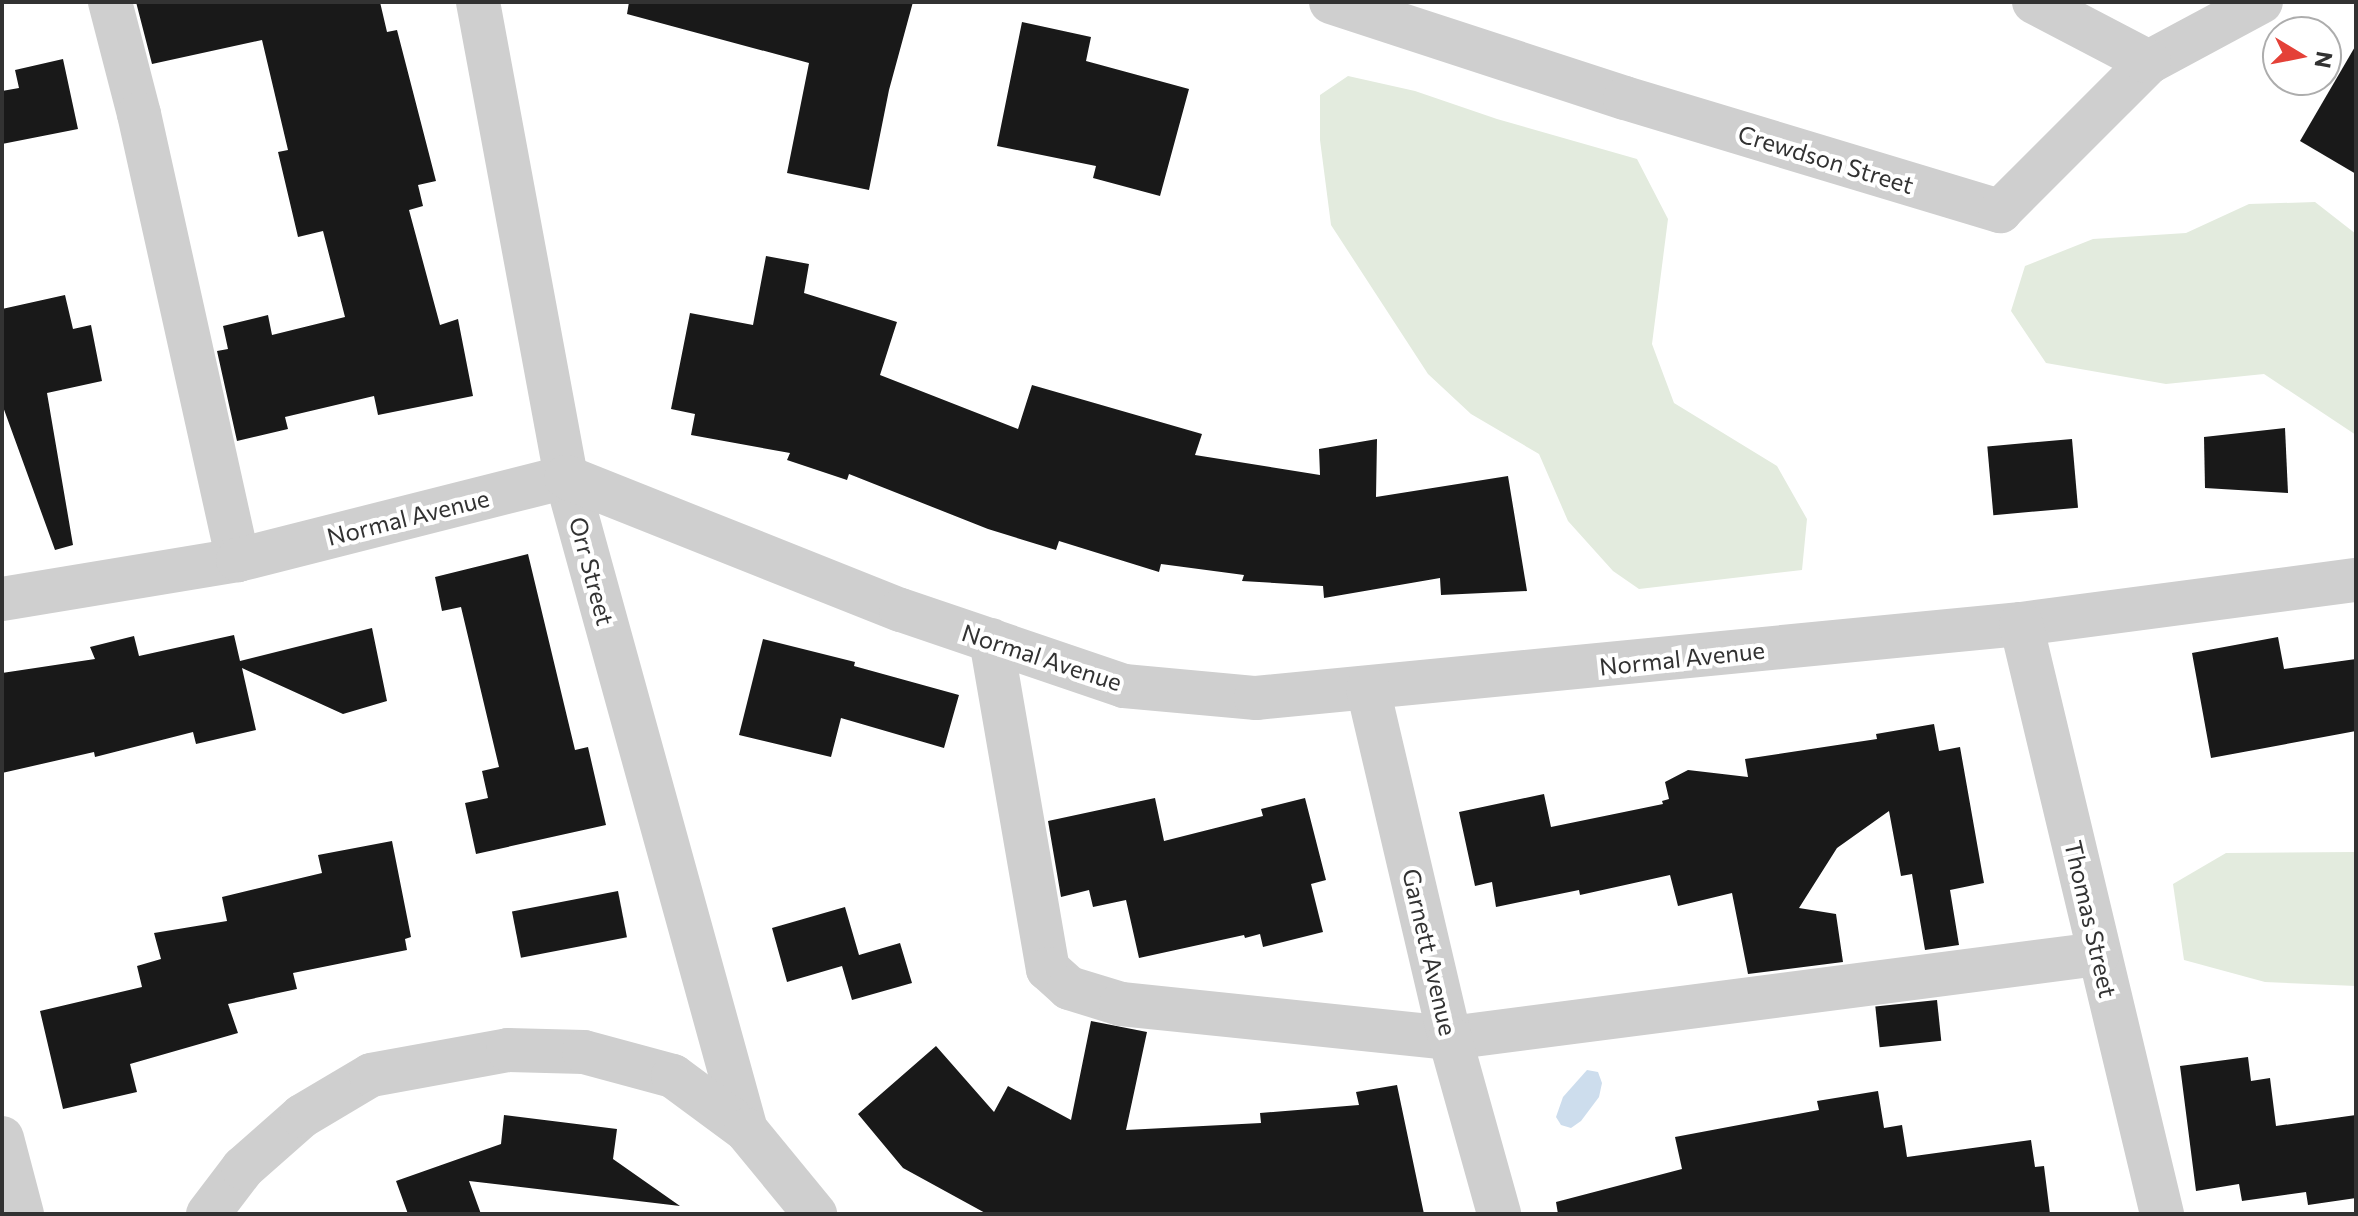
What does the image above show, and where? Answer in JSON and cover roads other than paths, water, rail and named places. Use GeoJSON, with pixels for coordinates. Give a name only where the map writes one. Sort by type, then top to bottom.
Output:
{"type":"FeatureCollection","features":[{"type":"Feature","properties":{"kind":"street"},"geometry":{"type":"LineString","coordinates":[[110,2],[139,114],[238,560]]}},
{"type":"Feature","properties":{"kind":"street","name":"Orr Street"},"geometry":{"type":"LineString","coordinates":[[478,2],[566,477],[746,1130]]}},
{"type":"Feature","properties":{"kind":"street","name":"Crewdson Street"},"geometry":{"type":"LineString","coordinates":[[1331,2],[1625,98],[2000,211],[2149,62],[2261,2]]}},
{"type":"Feature","properties":{"kind":"street"},"geometry":{"type":"LineString","coordinates":[[2034,2],[2149,62]]}},
{"type":"Feature","properties":{"kind":"street","name":"Normal Avenue"},"geometry":{"type":"LineString","coordinates":[[2,599],[238,560],[566,477],[887,604],[1124,686],[1256,698],[2021,624],[2356,580]]}},
{"type":"Feature","properties":{"kind":"street","name":"Thomas Street"},"geometry":{"type":"LineString","coordinates":[[2021,624],[2162,1214]]}},
{"type":"Feature","properties":{"kind":"street"},"geometry":{"type":"LineString","coordinates":[[991,640],[1048,969],[1069,988],[1121,1004],[1450,1038],[2098,954]]}},
{"type":"Feature","properties":{"kind":"street","name":"Garnett Avenue"},"geometry":{"type":"LineString","coordinates":[[1368,689],[1450,1038],[1499,1214]]}},
{"type":"Feature","properties":{"kind":"street"},"geometry":{"type":"LineString","coordinates":[[208,1214],[243,1168],[302,1116],[371,1075],[508,1050],[584,1052],[673,1076],[746,1130],[815,1214]]}},
{"type":"Feature","properties":{"kind":"street"},"geometry":{"type":"LineString","coordinates":[[2,1138],[22,1214]]}},
{"type":"Feature","properties":{"kind":"water"},"geometry":{"type":"Polygon","coordinates":[[[1587,1070],[1598,1072],[1602,1083],[1599,1097],[1581,1121],[1571,1128],[1561,1125],[1556,1117],[1563,1097],[1587,1070]]]}}]}
